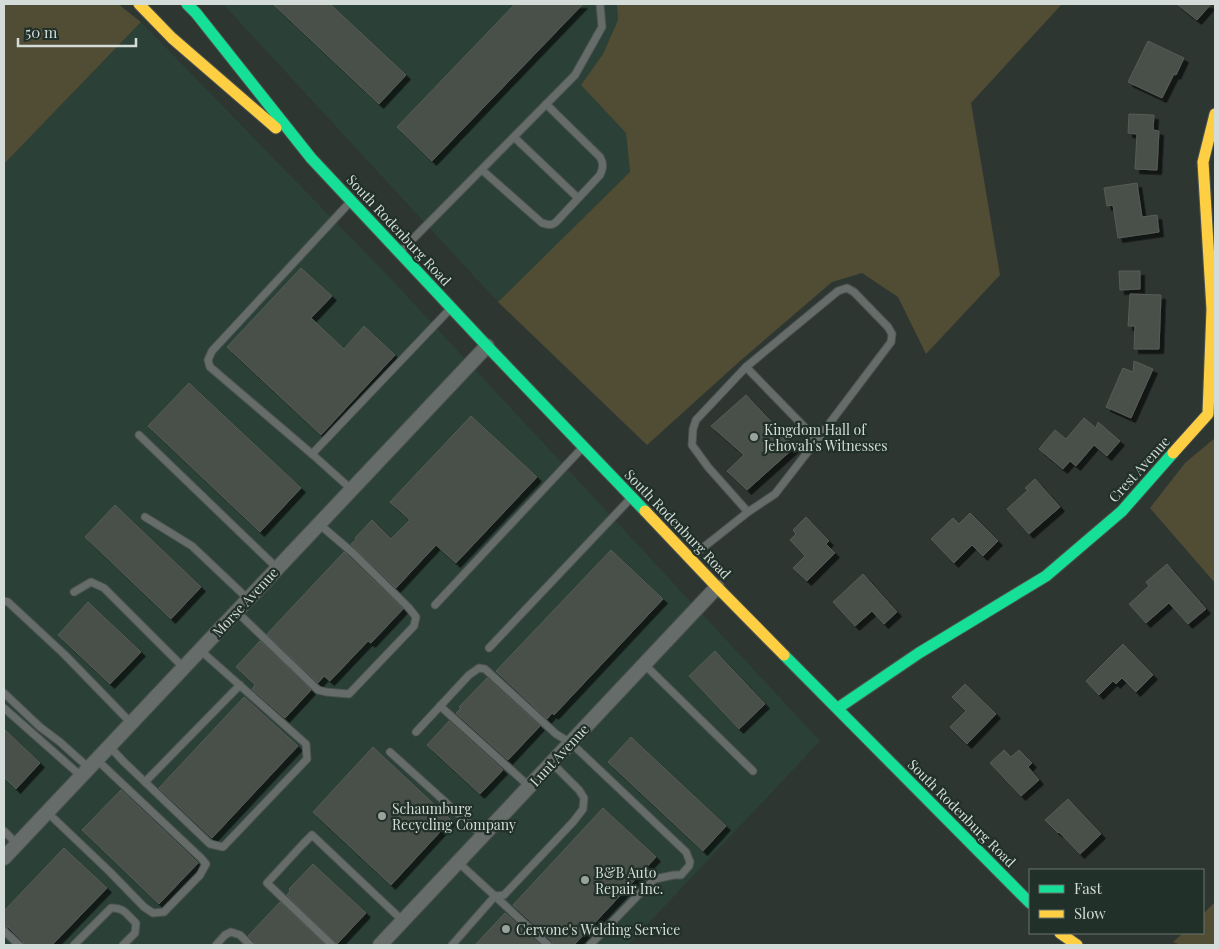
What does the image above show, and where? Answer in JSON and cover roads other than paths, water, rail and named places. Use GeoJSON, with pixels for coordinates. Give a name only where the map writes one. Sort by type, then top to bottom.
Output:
{"type":"FeatureCollection","features":[{"type":"Feature","properties":{"kind":"street","name":"South Rodenburg Road"},"geometry":{"type":"LineString","coordinates":[[139,4],[172,38],[311,158]]}},
{"type":"Feature","properties":{"kind":"street","name":"South Rodenburg Road"},"geometry":{"type":"LineString","coordinates":[[187,4],[311,158],[487,346],[717,587],[1029,903]]}},
{"type":"Feature","properties":{"kind":"street","name":"Crest Avenue"},"geometry":{"type":"LineString","coordinates":[[838,708],[919,653],[1046,576],[1122,511],[1212,412],[1212,309],[1203,162],[1215,114]]}},
{"type":"Feature","properties":{"kind":"street","name":"Morse Avenue"},"geometry":{"type":"LineString","coordinates":[[4,858],[487,346]]}},
{"type":"Feature","properties":{"kind":"street","name":"Lunt Avenue"},"geometry":{"type":"LineString","coordinates":[[380,945],[717,587]]}},
{"type":"Feature","properties":{"kind":"street"},"geometry":{"type":"LineString","coordinates":[[1061,934],[1077,945]]}},
{"type":"Feature","properties":{"kind":"lane"},"geometry":{"type":"LineString","coordinates":[[400,252],[575,75],[602,27],[600,4]]}},
{"type":"Feature","properties":{"kind":"lane"},"geometry":{"type":"LineString","coordinates":[[482,170],[542,223],[553,224],[600,175],[603,162],[546,104]]}},
{"type":"Feature","properties":{"kind":"lane"},"geometry":{"type":"LineString","coordinates":[[514,137],[578,198]]}},
{"type":"Feature","properties":{"kind":"lane"},"geometry":{"type":"LineString","coordinates":[[351,490],[210,367],[208,360],[212,351],[352,201]]}},
{"type":"Feature","properties":{"kind":"lane"},"geometry":{"type":"LineString","coordinates":[[690,558],[748,512],[775,494],[891,342],[892,334],[888,327],[854,292],[847,288],[838,291],[746,367],[696,420],[693,429],[692,445],[708,467],[748,512]]}},
{"type":"Feature","properties":{"kind":"lane"},"geometry":{"type":"LineString","coordinates":[[312,454],[452,308]]}},
{"type":"Feature","properties":{"kind":"lane"},"geometry":{"type":"LineString","coordinates":[[746,367],[818,440]]}},
{"type":"Feature","properties":{"kind":"lane"},"geometry":{"type":"LineString","coordinates":[[139,434],[277,568]]}},
{"type":"Feature","properties":{"kind":"lane"},"geometry":{"type":"LineString","coordinates":[[435,605],[583,447]]}},
{"type":"Feature","properties":{"kind":"lane"},"geometry":{"type":"LineString","coordinates":[[488,648],[632,497]]}},
{"type":"Feature","properties":{"kind":"lane"},"geometry":{"type":"LineString","coordinates":[[145,517],[192,546],[248,599]]}},
{"type":"Feature","properties":{"kind":"lane"},"geometry":{"type":"LineString","coordinates":[[236,612],[318,690],[349,694],[414,626],[416,617],[409,608],[353,553],[319,524]]}},
{"type":"Feature","properties":{"kind":"lane"},"geometry":{"type":"LineString","coordinates":[[74,592],[91,582],[104,588],[183,667]]}},
{"type":"Feature","properties":{"kind":"lane"},"geometry":{"type":"LineString","coordinates":[[4,601],[8,602],[65,655],[131,723]]}},
{"type":"Feature","properties":{"kind":"lane"},"geometry":{"type":"LineString","coordinates":[[109,746],[210,844],[223,847],[307,760],[306,744],[200,650]]}},
{"type":"Feature","properties":{"kind":"lane"},"geometry":{"type":"LineString","coordinates":[[644,664],[753,771]]}},
{"type":"Feature","properties":{"kind":"lane"},"geometry":{"type":"LineString","coordinates":[[416,732],[469,675],[479,668],[485,669],[556,734],[570,743],[686,852],[690,862],[681,876],[674,875],[655,879],[590,945]]}},
{"type":"Feature","properties":{"kind":"lane"},"geometry":{"type":"LineString","coordinates":[[145,782],[240,685]]}},
{"type":"Feature","properties":{"kind":"lane"},"geometry":{"type":"LineString","coordinates":[[4,693],[40,727],[206,864],[200,875],[164,912],[153,913],[144,907],[47,812]]}},
{"type":"Feature","properties":{"kind":"lane"},"geometry":{"type":"LineString","coordinates":[[440,706],[530,787]]}},
{"type":"Feature","properties":{"kind":"lane"},"geometry":{"type":"LineString","coordinates":[[4,708],[89,768]]}},
{"type":"Feature","properties":{"kind":"lane"},"geometry":{"type":"LineString","coordinates":[[390,752],[484,836]]}},
{"type":"Feature","properties":{"kind":"lane"},"geometry":{"type":"LineString","coordinates":[[452,945],[495,896],[504,895],[583,809],[584,798],[579,790],[552,763]]}},
{"type":"Feature","properties":{"kind":"lane"},"geometry":{"type":"LineString","coordinates":[[4,831],[17,844]]}},
{"type":"Feature","properties":{"kind":"lane"},"geometry":{"type":"LineString","coordinates":[[332,945],[267,883],[312,835],[403,922]]}},
{"type":"Feature","properties":{"kind":"lane"},"geometry":{"type":"LineString","coordinates":[[458,863],[548,945]]}},
{"type":"Feature","properties":{"kind":"lane"},"geometry":{"type":"LineString","coordinates":[[74,945],[111,908],[118,908],[122,909],[136,923],[135,933],[123,945]]}},
{"type":"Feature","properties":{"kind":"lane"},"geometry":{"type":"LineString","coordinates":[[4,931],[19,945]]}},
{"type":"Feature","properties":{"kind":"lane"},"geometry":{"type":"LineString","coordinates":[[216,945],[231,932],[240,935],[250,945]]}},
{"type":"Feature","properties":{"kind":"place","name":"Kingdom Hall of Jehovah's Witnesses"},"geometry":{"type":"Point","coordinates":[754,437]}},
{"type":"Feature","properties":{"kind":"place","name":"Schaumburg Recycling Company"},"geometry":{"type":"Point","coordinates":[382,816]}},
{"type":"Feature","properties":{"kind":"place","name":"B&B Auto Repair Inc."},"geometry":{"type":"Point","coordinates":[585,880]}},
{"type":"Feature","properties":{"kind":"place","name":"Cervone's Welding Service"},"geometry":{"type":"Point","coordinates":[506,929]}}]}
